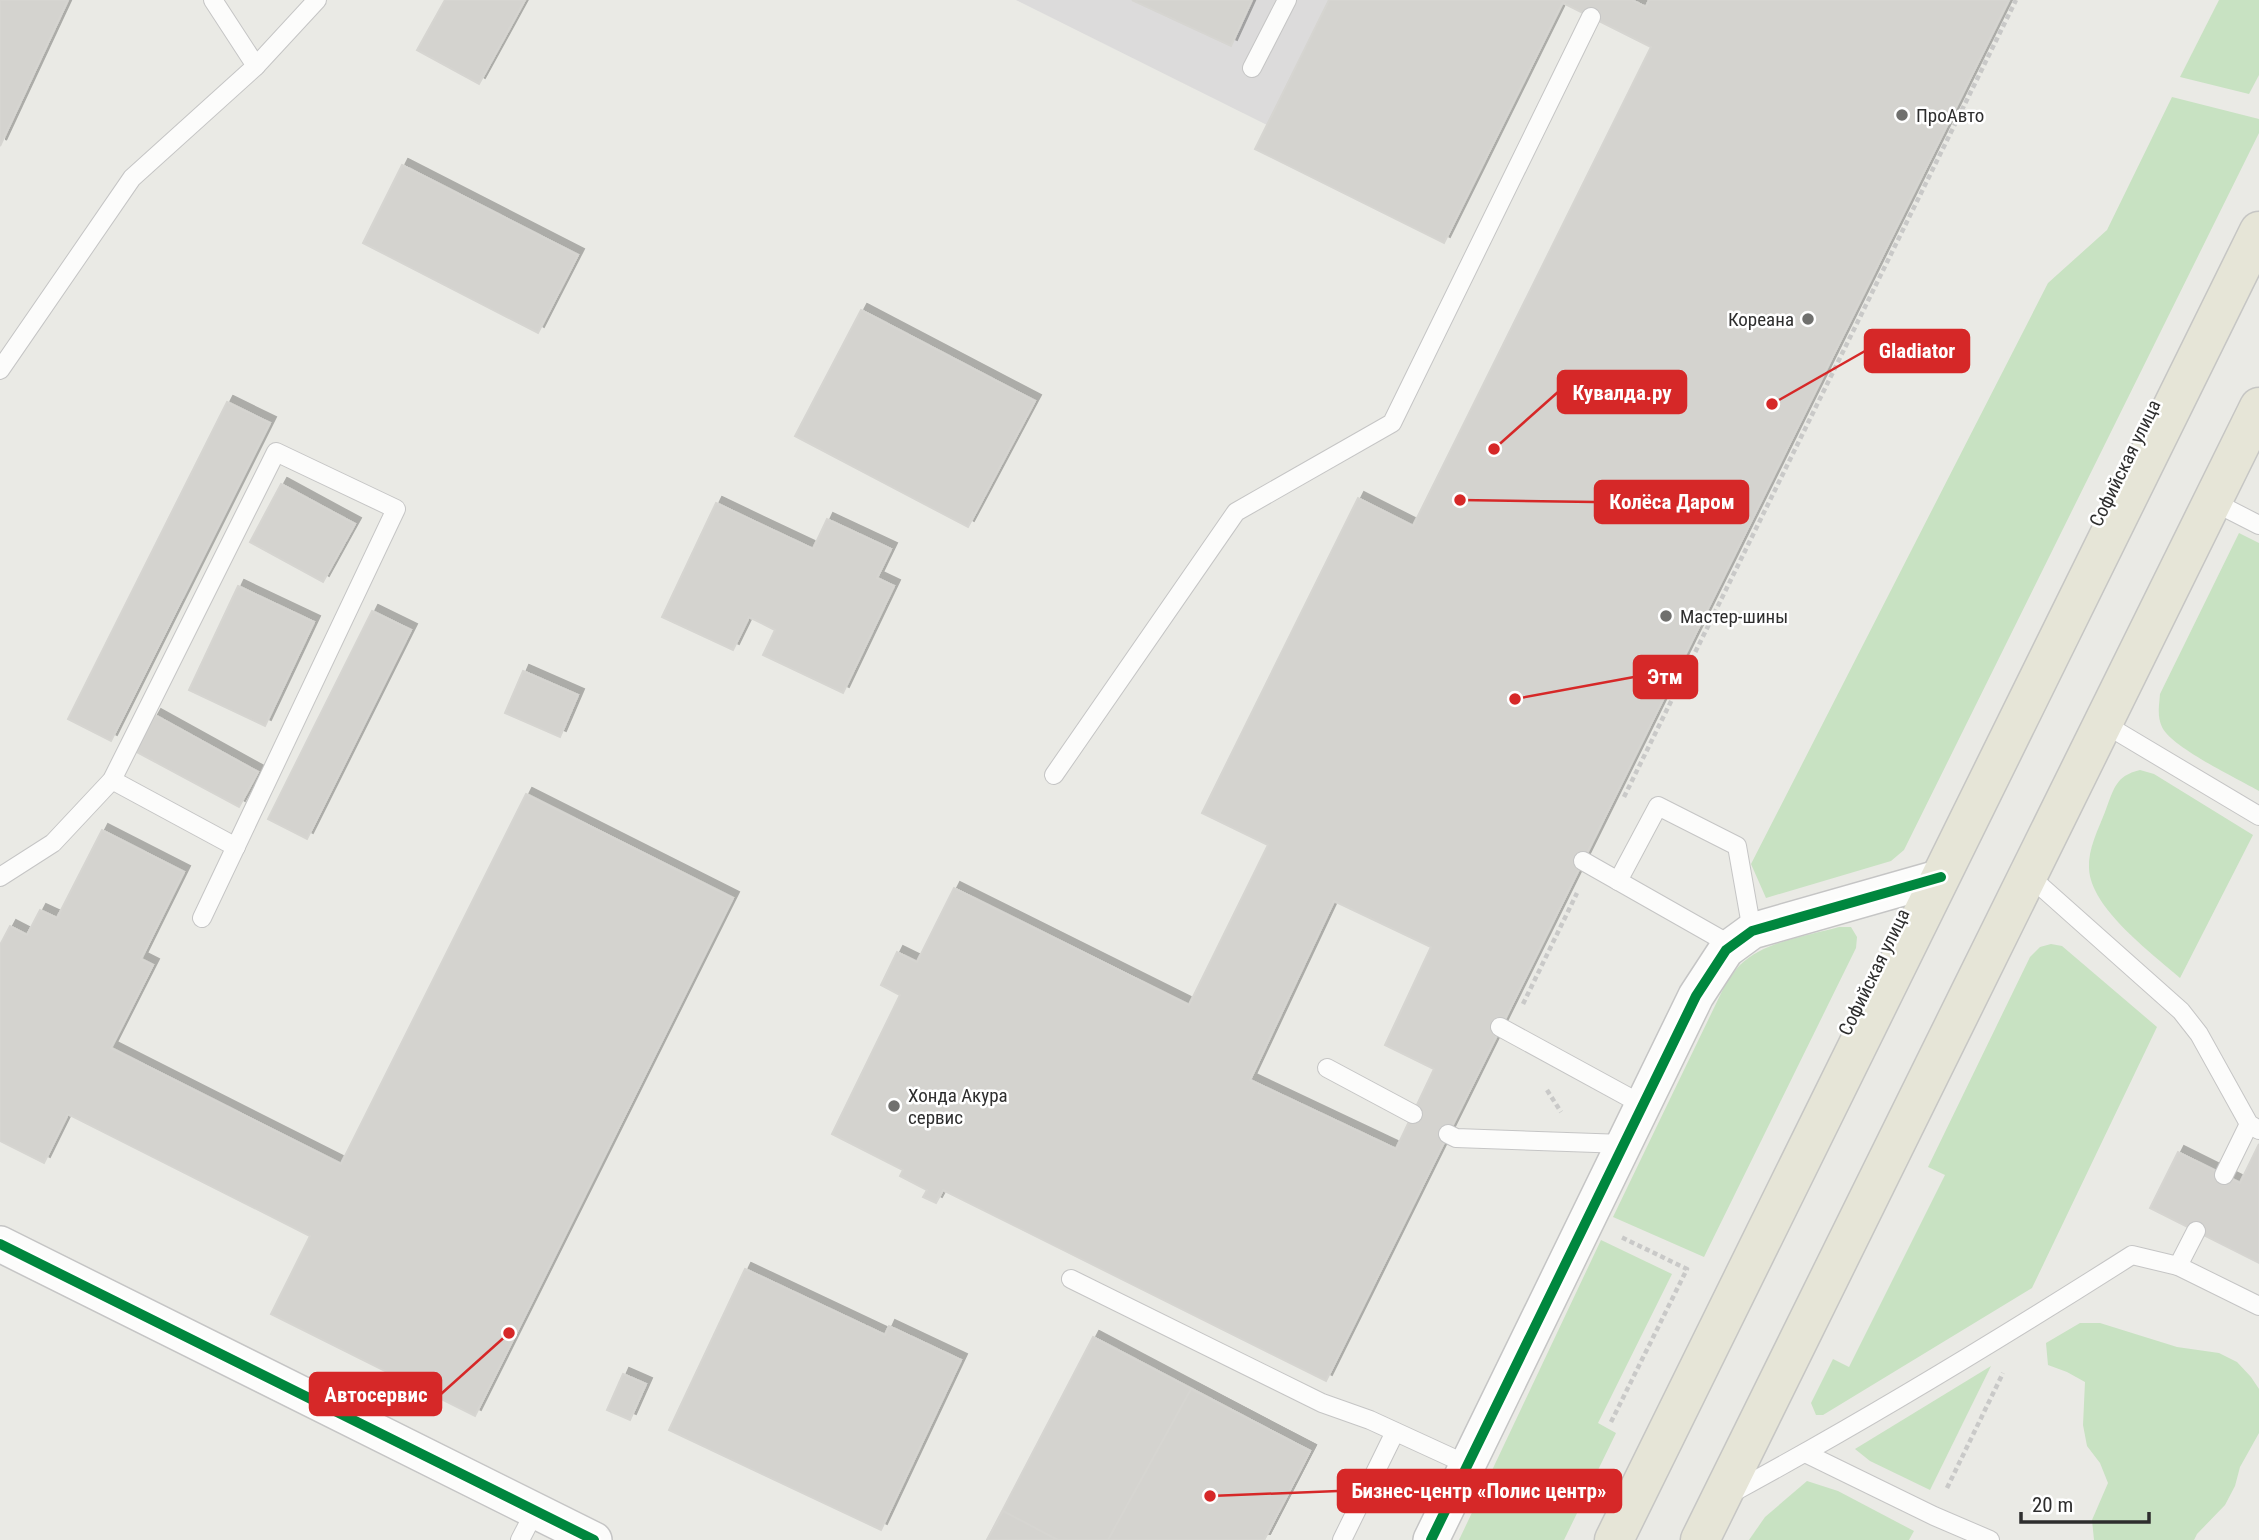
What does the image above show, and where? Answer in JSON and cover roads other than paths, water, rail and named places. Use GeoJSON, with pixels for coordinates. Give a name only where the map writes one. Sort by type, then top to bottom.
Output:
{"type":"FeatureCollection","features":[{"type":"Feature","properties":{"kind":"main road","name":"Софийская улица"},"geometry":{"type":"LineString","coordinates":[[1614,1540],[2259,231]]}},
{"type":"Feature","properties":{"kind":"main road"},"geometry":{"type":"LineString","coordinates":[[1700,1540],[2259,407]]}},
{"type":"Feature","properties":{"kind":"street"},"geometry":{"type":"LineString","coordinates":[[1432,1540],[1696,996],[1714,965],[1742,938],[1941,877]]}},
{"type":"Feature","properties":{"kind":"street"},"geometry":{"type":"LineString","coordinates":[[0,1244],[527,1525],[594,1540]]}},
{"type":"Feature","properties":{"kind":"lane"},"geometry":{"type":"LineString","coordinates":[[213,0],[256,66]]}},
{"type":"Feature","properties":{"kind":"lane"},"geometry":{"type":"LineString","coordinates":[[0,370],[132,178],[256,66],[317,0]]}},
{"type":"Feature","properties":{"kind":"lane"},"geometry":{"type":"LineString","coordinates":[[1252,68],[1287,0]]}},
{"type":"Feature","properties":{"kind":"lane"},"geometry":{"type":"LineString","coordinates":[[1054,775],[1236,512],[1391,423],[1591,17]]}},
{"type":"Feature","properties":{"kind":"lane"},"geometry":{"type":"LineString","coordinates":[[0,877],[53,843],[112,780],[276,452],[396,509],[202,918]]}},
{"type":"Feature","properties":{"kind":"lane"},"geometry":{"type":"LineString","coordinates":[[2212,501],[2259,525]]}},
{"type":"Feature","properties":{"kind":"lane"},"geometry":{"type":"LineString","coordinates":[[2103,723],[2259,816]]}},
{"type":"Feature","properties":{"kind":"lane"},"geometry":{"type":"LineString","coordinates":[[112,780],[236,847]]}},
{"type":"Feature","properties":{"kind":"lane"},"geometry":{"type":"LineString","coordinates":[[1586,863],[1618,881],[1742,938],[1737,846],[1658,806],[1618,881]]}},
{"type":"Feature","properties":{"kind":"lane"},"geometry":{"type":"LineString","coordinates":[[2027,874],[2181,1011],[2199,1034],[2254,1127],[2224,1175]]}},
{"type":"Feature","properties":{"kind":"lane"},"geometry":{"type":"LineString","coordinates":[[1505,1030],[1643,1105]]}},
{"type":"Feature","properties":{"kind":"lane"},"geometry":{"type":"LineString","coordinates":[[1326,1068],[1413,1114]]}},
{"type":"Feature","properties":{"kind":"lane"},"geometry":{"type":"LineString","coordinates":[[1448,1134],[1455,1138],[1624,1144]]}},
{"type":"Feature","properties":{"kind":"lane"},"geometry":{"type":"LineString","coordinates":[[2178,1266],[2196,1231]]}},
{"type":"Feature","properties":{"kind":"lane"},"geometry":{"type":"LineString","coordinates":[[1721,1499],[1805,1453],[2027,1322],[2132,1255],[2178,1266],[2259,1306]]}},
{"type":"Feature","properties":{"kind":"lane"},"geometry":{"type":"LineString","coordinates":[[1071,1279],[1322,1403],[1370,1420],[1468,1465]]}},
{"type":"Feature","properties":{"kind":"lane"},"geometry":{"type":"LineString","coordinates":[[1342,1540],[1395,1432]]}},
{"type":"Feature","properties":{"kind":"lane"},"geometry":{"type":"LineString","coordinates":[[1805,1453],[1934,1516],[1990,1540]]}},
{"type":"Feature","properties":{"kind":"place","name":"ПроАвто"},"geometry":{"type":"Point","coordinates":[1902,115]}},
{"type":"Feature","properties":{"kind":"place","name":"Кореана"},"geometry":{"type":"Point","coordinates":[1808,319]}},
{"type":"Feature","properties":{"kind":"place","name":"Gladiator"},"geometry":{"type":"Point","coordinates":[1772,404]}},
{"type":"Feature","properties":{"kind":"place","name":"Кувалда.ру"},"geometry":{"type":"Point","coordinates":[1494,449]}},
{"type":"Feature","properties":{"kind":"place","name":"Колёса Даром"},"geometry":{"type":"Point","coordinates":[1460,500]}},
{"type":"Feature","properties":{"kind":"place","name":"Мастер-шины"},"geometry":{"type":"Point","coordinates":[1666,616]}},
{"type":"Feature","properties":{"kind":"place","name":"Этм"},"geometry":{"type":"Point","coordinates":[1515,699]}},
{"type":"Feature","properties":{"kind":"place","name":"Хонда Акура сервис"},"geometry":{"type":"Point","coordinates":[894,1106]}},
{"type":"Feature","properties":{"kind":"place","name":"Автосервис"},"geometry":{"type":"Point","coordinates":[509,1333]}},
{"type":"Feature","properties":{"kind":"place","name":"Бизнес-центр «Полис центр»"},"geometry":{"type":"Point","coordinates":[1210,1496]}}]}
